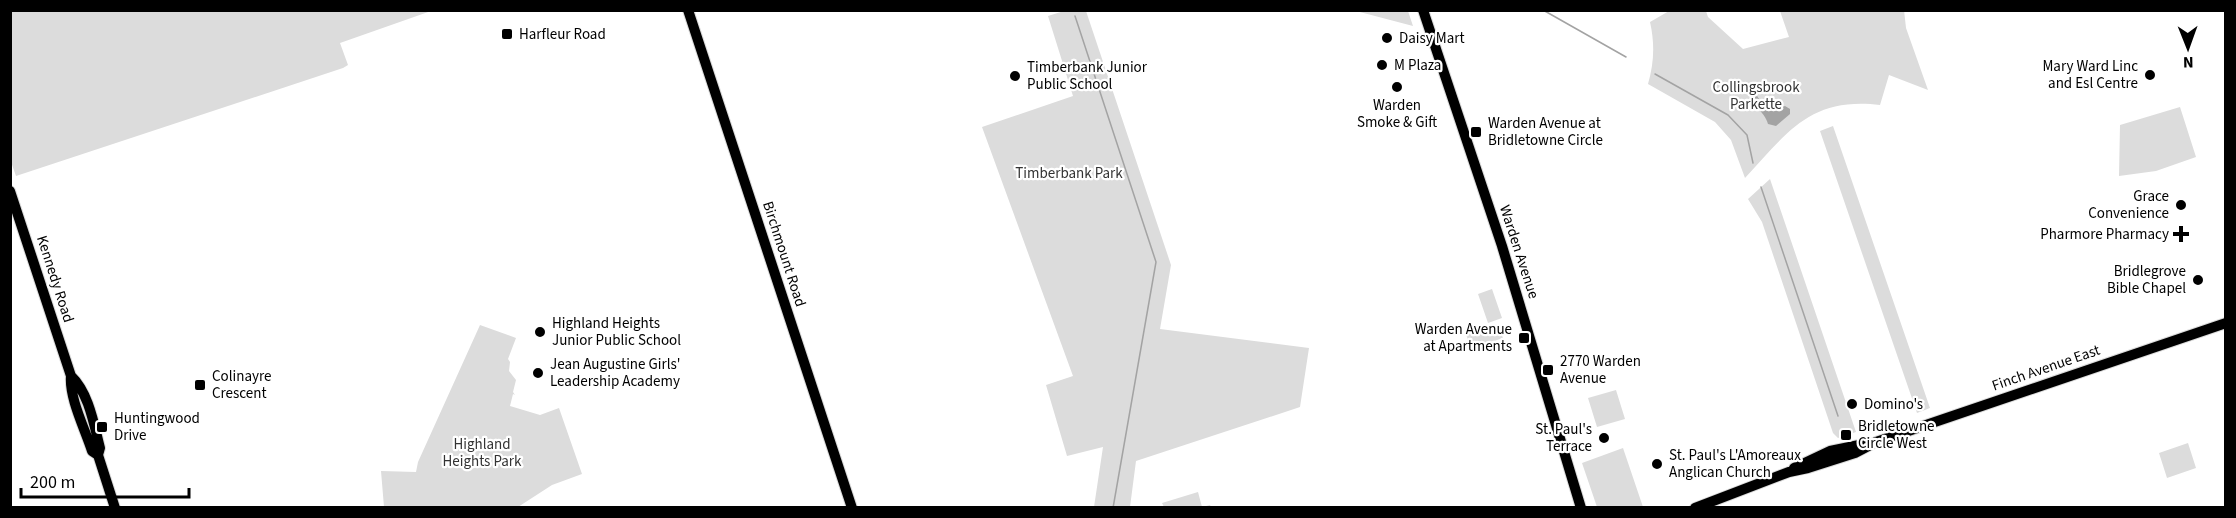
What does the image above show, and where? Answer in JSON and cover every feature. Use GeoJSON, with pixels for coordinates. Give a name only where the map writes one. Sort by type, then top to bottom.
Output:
{"type":"FeatureCollection","features":[{"type":"Feature","properties":{"kind":"main road","name":"Birchmount Road"},"geometry":{"type":"LineString","coordinates":[[688,10],[852,507]]}},
{"type":"Feature","properties":{"kind":"main road","name":"Warden Avenue"},"geometry":{"type":"LineString","coordinates":[[1423,10],[1502,246],[1582,506]]}},
{"type":"Feature","properties":{"kind":"main road","name":"Kennedy Road"},"geometry":{"type":"LineString","coordinates":[[10,191],[72,376],[79,383],[88,405],[100,448],[98,455],[115,507]]}},
{"type":"Feature","properties":{"kind":"main road","name":"Finch Avenue East"},"geometry":{"type":"LineString","coordinates":[[1695,507],[1789,472],[1833,461],[1876,442],[2226,323]]}},
{"type":"Feature","properties":{"kind":"green space","name":"Collingsbrook Parkette"},"geometry":{"type":"Polygon","coordinates":[[[1904,10],[1906,28],[1928,90],[1889,75],[1880,105],[1856,104],[1818,112],[1802,121],[1788,133],[1745,178],[1731,140],[1715,122],[1648,84],[1653,53],[1650,22],[1669,11],[1706,11],[1708,17],[1743,49],[1789,37],[1780,11],[1904,10]]]}},
{"type":"Feature","properties":{"kind":"green space"},"geometry":{"type":"Polygon","coordinates":[[[10,11],[431,11],[340,43],[348,65],[343,68],[16,176],[10,159],[10,11]]]}},
{"type":"Feature","properties":{"kind":"green space","name":"Timberbank Park"},"geometry":{"type":"Polygon","coordinates":[[[1064,11],[1086,11],[1171,265],[1160,329],[1309,348],[1300,407],[1136,461],[1130,507],[1094,507],[1103,447],[1067,456],[1046,385],[1073,376],[982,127],[1073,96],[1048,16],[1064,11]]]}},
{"type":"Feature","properties":{"kind":"green space"},"geometry":{"type":"Polygon","coordinates":[[[1356,11],[1408,11],[1413,26],[1356,11]]]}},
{"type":"Feature","properties":{"kind":"green space"},"geometry":{"type":"Polygon","coordinates":[[[2180,107],[2196,157],[2156,171],[2119,176],[2120,125],[2180,107]]]}},
{"type":"Feature","properties":{"kind":"green space"},"geometry":{"type":"Polygon","coordinates":[[[1833,126],[1930,408],[1917,413],[1820,131],[1833,126]]]}},
{"type":"Feature","properties":{"kind":"green space"},"geometry":{"type":"Polygon","coordinates":[[[1770,179],[1856,432],[1838,438],[1833,433],[1762,222],[1748,199],[1770,179]]]}},
{"type":"Feature","properties":{"kind":"green space"},"geometry":{"type":"Polygon","coordinates":[[[1492,289],[1502,318],[1488,323],[1478,294],[1492,289]]]}},
{"type":"Feature","properties":{"kind":"green space"},"geometry":{"type":"Polygon","coordinates":[[[1498,324],[1503,338],[1471,349],[1466,334],[1498,324]]]}},
{"type":"Feature","properties":{"kind":"green space","name":"Highland Heights Park"},"geometry":{"type":"Polygon","coordinates":[[[480,325],[516,338],[508,359],[509,371],[516,380],[513,392],[515,395],[513,394],[510,406],[540,415],[559,408],[582,474],[552,485],[518,507],[384,507],[381,471],[416,472],[418,462],[480,325]]]}},
{"type":"Feature","properties":{"kind":"green space"},"geometry":{"type":"Polygon","coordinates":[[[1616,390],[1625,419],[1597,427],[1588,398],[1616,390]]]}},
{"type":"Feature","properties":{"kind":"green space"},"geometry":{"type":"Polygon","coordinates":[[[2188,443],[2196,468],[2167,478],[2159,453],[2188,443]]]}},
{"type":"Feature","properties":{"kind":"green space"},"geometry":{"type":"Polygon","coordinates":[[[1623,448],[1643,507],[1597,507],[1582,463],[1623,448]]]}},
{"type":"Feature","properties":{"kind":"green space"},"geometry":{"type":"Polygon","coordinates":[[[1198,492],[1202,507],[1164,507],[1162,503],[1198,492]]]}},
{"type":"Feature","properties":{"kind":"shaded area"},"geometry":{"type":"Polygon","coordinates":[[[1748,86],[1752,86],[1764,105],[1773,108],[1785,106],[1790,109],[1790,114],[1776,126],[1768,124],[1749,96],[1748,86]]]}},
{"type":"Feature","properties":{"kind":"waterway"},"geometry":{"type":"LineString","coordinates":[[1543,10],[1626,57]]}},
{"type":"Feature","properties":{"kind":"waterway"},"geometry":{"type":"LineString","coordinates":[[1075,16],[1156,262],[1113,508]]}},
{"type":"Feature","properties":{"kind":"waterway"},"geometry":{"type":"LineString","coordinates":[[1655,74],[1728,115],[1747,135],[1753,163]]}},
{"type":"Feature","properties":{"kind":"waterway"},"geometry":{"type":"LineString","coordinates":[[1761,187],[1838,416]]}},
{"type":"Feature","properties":{"kind":"place","name":"Harfleur Road"},"geometry":{"type":"Point","coordinates":[507,34]}},
{"type":"Feature","properties":{"kind":"place","name":"Daisy Mart"},"geometry":{"type":"Point","coordinates":[1387,38]}},
{"type":"Feature","properties":{"kind":"place","name":"M Plaza"},"geometry":{"type":"Point","coordinates":[1382,65]}},
{"type":"Feature","properties":{"kind":"place","name":"Mary Ward Linc and Esl Centre"},"geometry":{"type":"Point","coordinates":[2150,75]}},
{"type":"Feature","properties":{"kind":"place","name":"Timberbank Junior Public School"},"geometry":{"type":"Point","coordinates":[1015,76]}},
{"type":"Feature","properties":{"kind":"place","name":"Warden Smoke & Gift"},"geometry":{"type":"Point","coordinates":[1397,87]}},
{"type":"Feature","properties":{"kind":"place","name":"Warden Avenue at Bridletowne Circle"},"geometry":{"type":"Point","coordinates":[1476,132]}},
{"type":"Feature","properties":{"kind":"place","name":"Grace Convenience"},"geometry":{"type":"Point","coordinates":[2181,205]}},
{"type":"Feature","properties":{"kind":"place","name":"Pharmore Pharmacy"},"geometry":{"type":"Point","coordinates":[2181,234]}},
{"type":"Feature","properties":{"kind":"place","name":"Bridlegrove Bible Chapel"},"geometry":{"type":"Point","coordinates":[2198,280]}},
{"type":"Feature","properties":{"kind":"place","name":"Highland Heights Junior Public School"},"geometry":{"type":"Point","coordinates":[540,332]}},
{"type":"Feature","properties":{"kind":"place","name":"Warden Avenue at Apartments"},"geometry":{"type":"Point","coordinates":[1524,338]}},
{"type":"Feature","properties":{"kind":"place","name":"2770 Warden Avenue"},"geometry":{"type":"Point","coordinates":[1548,370]}},
{"type":"Feature","properties":{"kind":"place","name":"Jean Augustine Girls' Leadership Academy"},"geometry":{"type":"Point","coordinates":[538,373]}},
{"type":"Feature","properties":{"kind":"place","name":"Colinayre Crescent"},"geometry":{"type":"Point","coordinates":[200,385]}},
{"type":"Feature","properties":{"kind":"place","name":"Domino's"},"geometry":{"type":"Point","coordinates":[1852,404]}},
{"type":"Feature","properties":{"kind":"place","name":"Huntingwood Drive"},"geometry":{"type":"Point","coordinates":[102,427]}},
{"type":"Feature","properties":{"kind":"place","name":"Bridletowne Circle West"},"geometry":{"type":"Point","coordinates":[1846,435]}},
{"type":"Feature","properties":{"kind":"place","name":"St. Paul's Terrace"},"geometry":{"type":"Point","coordinates":[1604,438]}},
{"type":"Feature","properties":{"kind":"place","name":"St. Paul's L'Amoreaux Anglican Church"},"geometry":{"type":"Point","coordinates":[1657,464]}}]}
